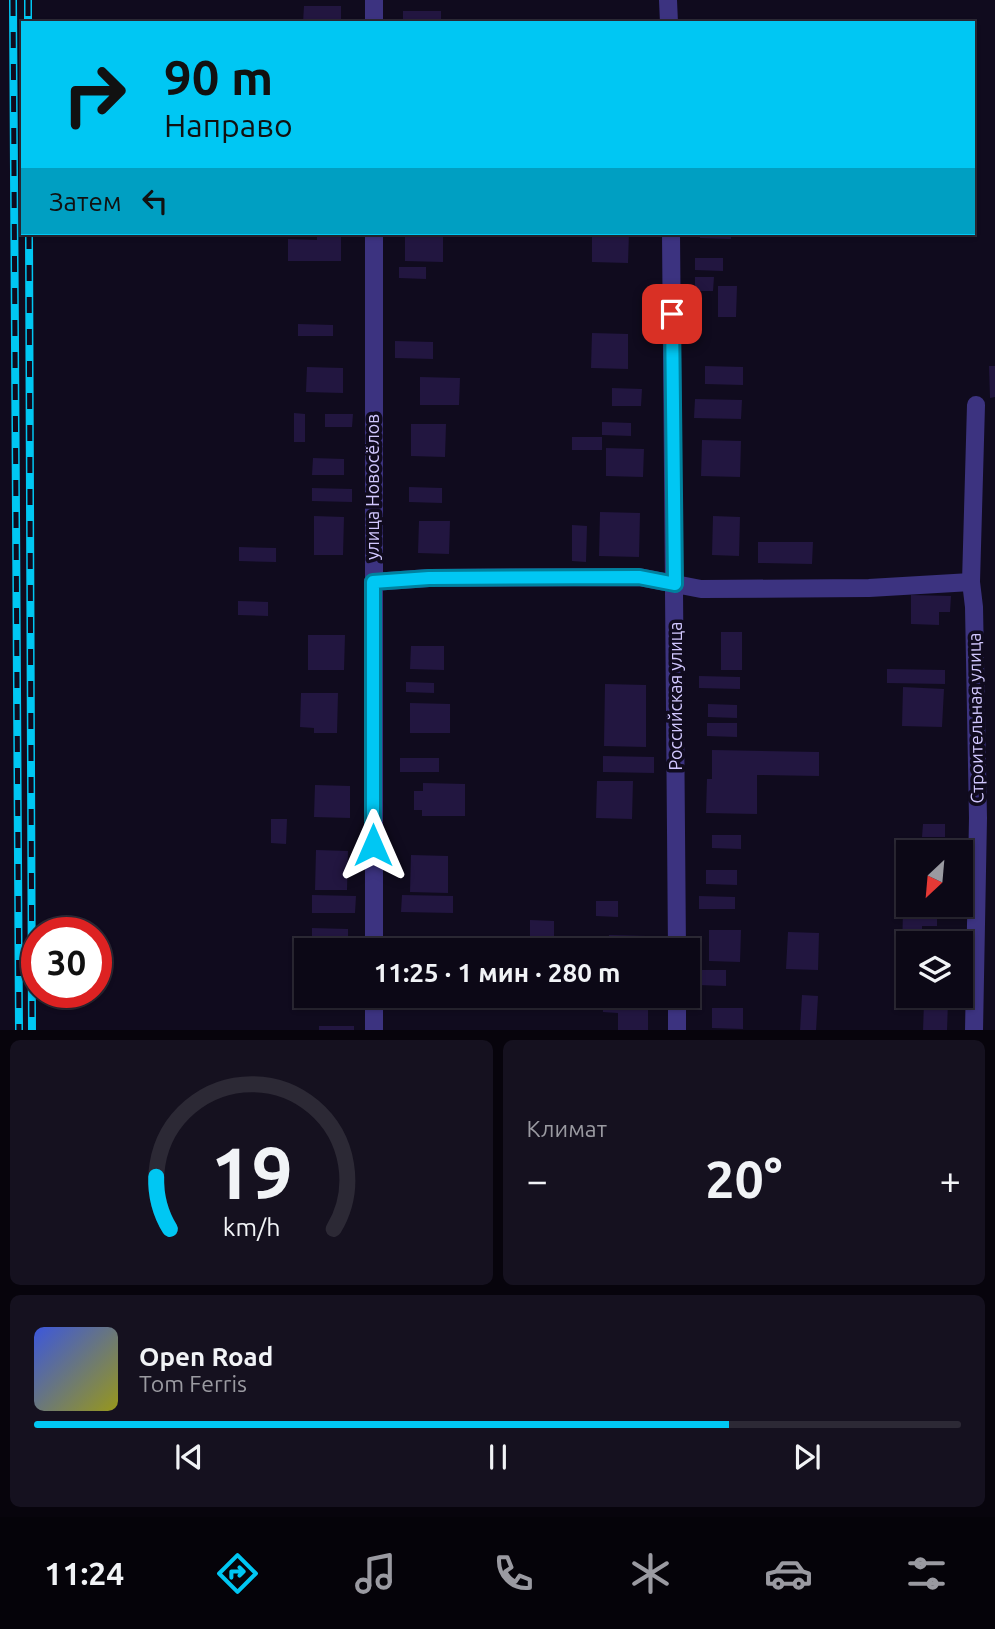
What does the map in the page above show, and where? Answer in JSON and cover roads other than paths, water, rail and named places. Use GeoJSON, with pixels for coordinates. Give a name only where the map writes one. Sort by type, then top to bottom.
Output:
{"type":"FeatureCollection","features":[{"type":"Feature","properties":{"kind":"street"},"geometry":{"type":"LineString","coordinates":[[374,0],[374,21]]}},
{"type":"Feature","properties":{"kind":"street"},"geometry":{"type":"LineString","coordinates":[[668,0],[669,21]]}},
{"type":"Feature","properties":{"kind":"street","name":"улица Новосёлов"},"geometry":{"type":"LineString","coordinates":[[374,235],[374,938]]}},
{"type":"Feature","properties":{"kind":"street","name":"Российская улица"},"geometry":{"type":"LineString","coordinates":[[671,235],[677,938]]}},
{"type":"Feature","properties":{"kind":"street","name":"Строительная улица"},"geometry":{"type":"LineString","coordinates":[[974,1030],[978,818],[974,607],[971,582],[976,405]]}},
{"type":"Feature","properties":{"kind":"street"},"geometry":{"type":"LineString","coordinates":[[373,582],[429,578],[639,577],[701,589],[855,588],[971,582]]}},
{"type":"Feature","properties":{"kind":"street"},"geometry":{"type":"LineString","coordinates":[[374,1008],[374,1030]]}},
{"type":"Feature","properties":{"kind":"street"},"geometry":{"type":"LineString","coordinates":[[677,1008],[677,1030]]}},
{"type":"Feature","properties":{"kind":"railway"},"geometry":{"type":"LineString","coordinates":[[13,0],[19,1030]]}},
{"type":"Feature","properties":{"kind":"railway"},"geometry":{"type":"LineString","coordinates":[[28,0],[28,21]]}},
{"type":"Feature","properties":{"kind":"railway"},"geometry":{"type":"LineString","coordinates":[[29,235],[32,1030]]}}]}
